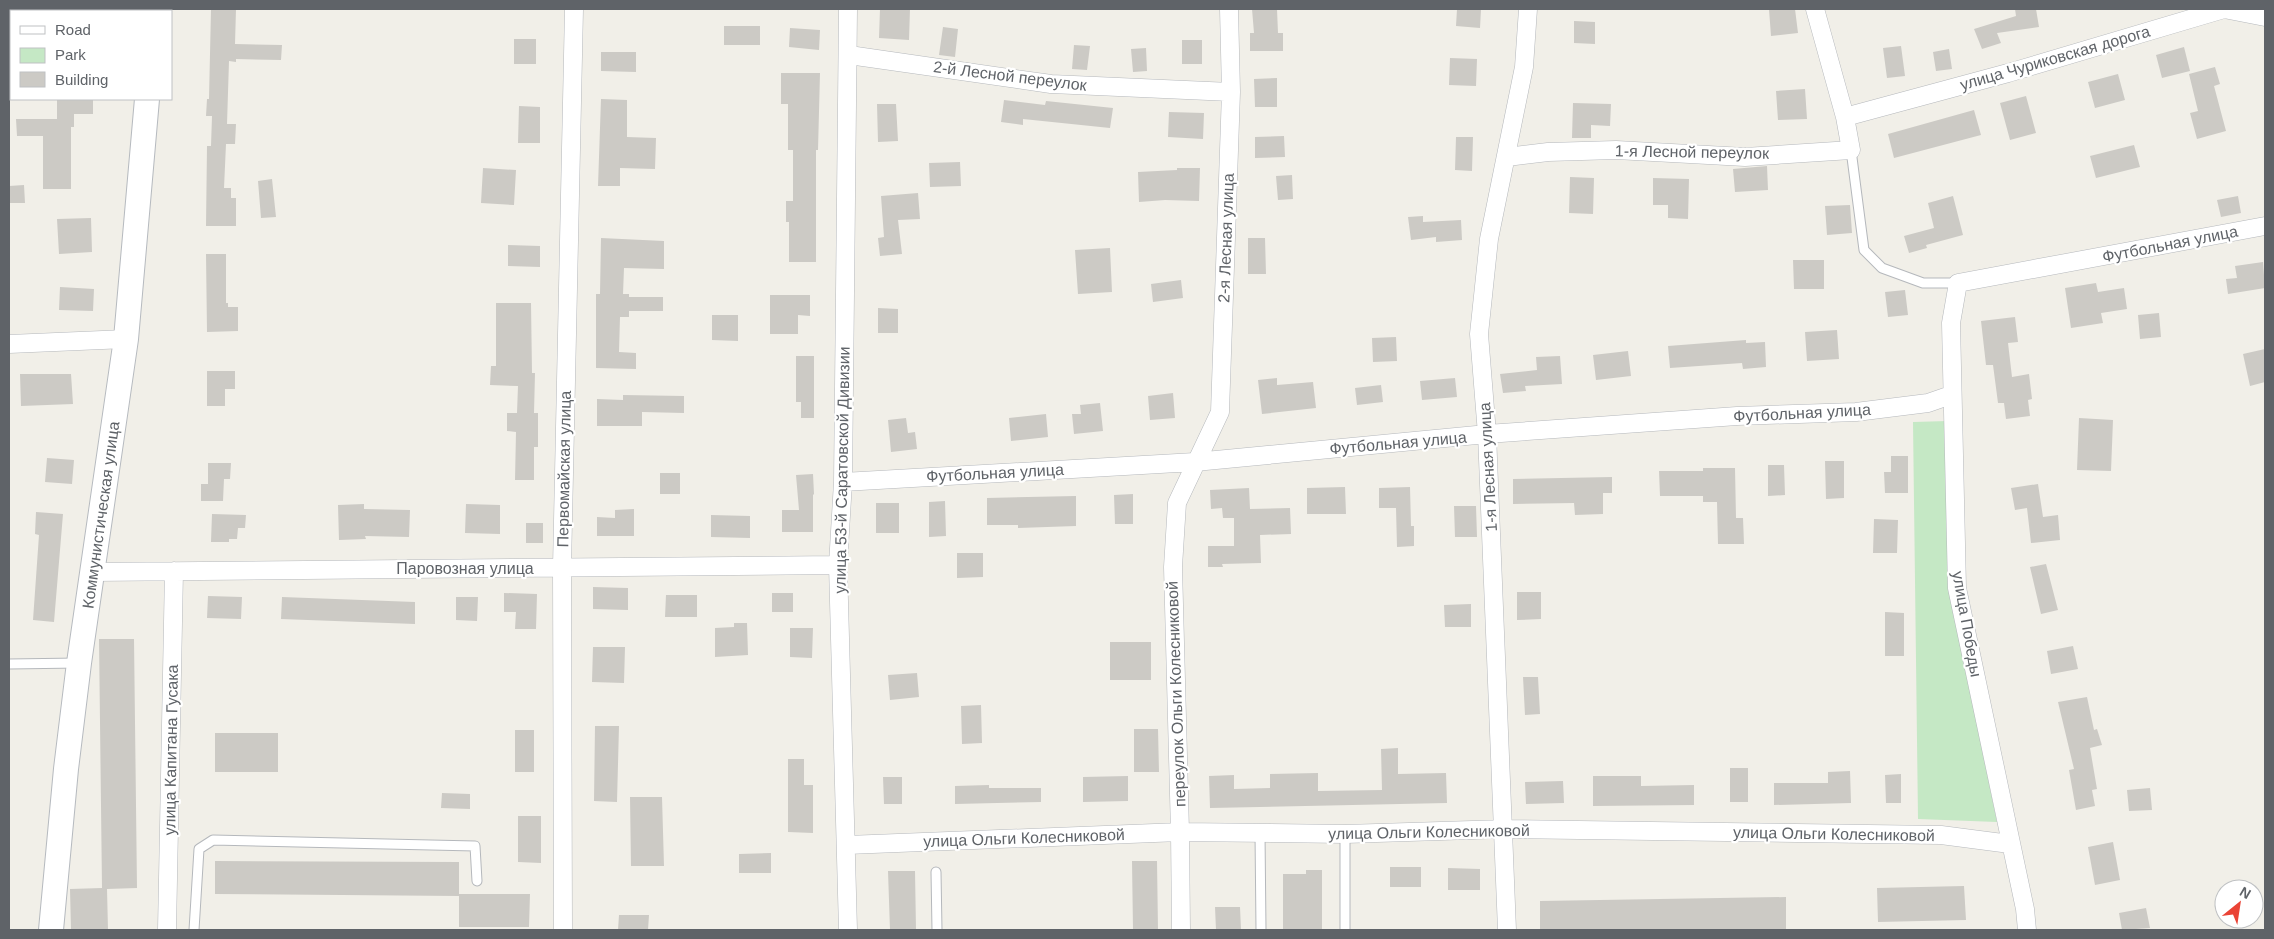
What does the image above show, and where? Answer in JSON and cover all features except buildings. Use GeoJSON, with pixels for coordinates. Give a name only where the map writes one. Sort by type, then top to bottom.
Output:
{"type":"FeatureCollection","features":[{"type":"Feature","properties":{"kind":"main road","name":"Коммунистическая улица"},"geometry":{"type":"LineString","coordinates":[[51,930],[66,769],[79,663],[126,339],[148,100]]}},
{"type":"Feature","properties":{"kind":"street","name":"Первомайская улица"},"geometry":{"type":"LineString","coordinates":[[562,930],[562,568],[574,9]]}},
{"type":"Feature","properties":{"kind":"street"},"geometry":{"type":"LineString","coordinates":[[841,9],[848,9]]}},
{"type":"Feature","properties":{"kind":"street","name":"улица 53-й Саратовской Дивизии"},"geometry":{"type":"LineString","coordinates":[[848,9],[843,482],[838,565],[848,930]]}},
{"type":"Feature","properties":{"kind":"street","name":"2-я Лесная улица"},"geometry":{"type":"LineString","coordinates":[[1195,462],[1220,412],[1231,92],[1229,9]]}},
{"type":"Feature","properties":{"kind":"street","name":"1-я Лесная улица"},"geometry":{"type":"LineString","coordinates":[[1507,930],[1487,434],[1478,334],[1489,239],[1508,157],[1524,67],[1528,9]]}},
{"type":"Feature","properties":{"kind":"street"},"geometry":{"type":"LineString","coordinates":[[1815,9],[1845,117],[1851,150]]}},
{"type":"Feature","properties":{"kind":"street","name":"улица Чуриковская дорога"},"geometry":{"type":"LineString","coordinates":[[1845,117],[2008,73],[2224,9],[2265,17]]}},
{"type":"Feature","properties":{"kind":"street","name":"2-й Лесной переулок"},"geometry":{"type":"LineString","coordinates":[[849,55],[1051,84],[1231,92]]}},
{"type":"Feature","properties":{"kind":"street","name":"1-я Лесной переулок"},"geometry":{"type":"LineString","coordinates":[[1508,157],[1548,152],[1616,150],[1745,157],[1851,150]]}},
{"type":"Feature","properties":{"kind":"street","name":"Футбольная улица"},"geometry":{"type":"LineString","coordinates":[[1958,283],[2265,226]]}},
{"type":"Feature","properties":{"kind":"street","name":"улица Победы"},"geometry":{"type":"LineString","coordinates":[[1958,283],[1951,322],[1951,395],[1957,588],[2025,909],[2027,930]]}},
{"type":"Feature","properties":{"kind":"street"},"geometry":{"type":"LineString","coordinates":[[9,344],[126,339]]}},
{"type":"Feature","properties":{"kind":"street","name":"Футбольная улица"},"geometry":{"type":"LineString","coordinates":[[843,482],[1195,462],[1487,434],[1737,416],[1856,412],[1928,403],[1951,395]]}},
{"type":"Feature","properties":{"kind":"street","name":"переулок Ольги Колесниковой"},"geometry":{"type":"LineString","coordinates":[[1180,930],[1180,832],[1173,567],[1178,503],[1195,462]]}},
{"type":"Feature","properties":{"kind":"street","name":"Паровозная улица"},"geometry":{"type":"LineString","coordinates":[[92,572],[838,565]]}},
{"type":"Feature","properties":{"kind":"street","name":"улица Капитана Гусака"},"geometry":{"type":"LineString","coordinates":[[167,930],[174,571]]}},
{"type":"Feature","properties":{"kind":"street","name":"улица Ольги Колесниковой"},"geometry":{"type":"LineString","coordinates":[[847,845],[1180,832],[1344,834],[1504,829],[1941,835],[2010,844]]}},
{"type":"Feature","properties":{"kind":"lane"},"geometry":{"type":"LineString","coordinates":[[1851,150],[1864,250],[1882,268],[1923,284],[1958,283]]}},
{"type":"Feature","properties":{"kind":"lane"},"geometry":{"type":"LineString","coordinates":[[9,664],[79,663]]}},
{"type":"Feature","properties":{"kind":"lane"},"geometry":{"type":"LineString","coordinates":[[1260,833],[1260,930]]}},
{"type":"Feature","properties":{"kind":"lane"},"geometry":{"type":"LineString","coordinates":[[1344,834],[1345,930]]}},
{"type":"Feature","properties":{"kind":"lane"},"geometry":{"type":"LineString","coordinates":[[194,930],[199,849],[214,840],[475,846],[477,881]]}},
{"type":"Feature","properties":{"kind":"lane"},"geometry":{"type":"LineString","coordinates":[[936,872],[938,930]]}},
{"type":"Feature","properties":{"kind":"green space"},"geometry":{"type":"Polygon","coordinates":[[[1948,421],[1950,592],[1997,822],[1918,819],[1913,422],[1948,421]]]}}]}
